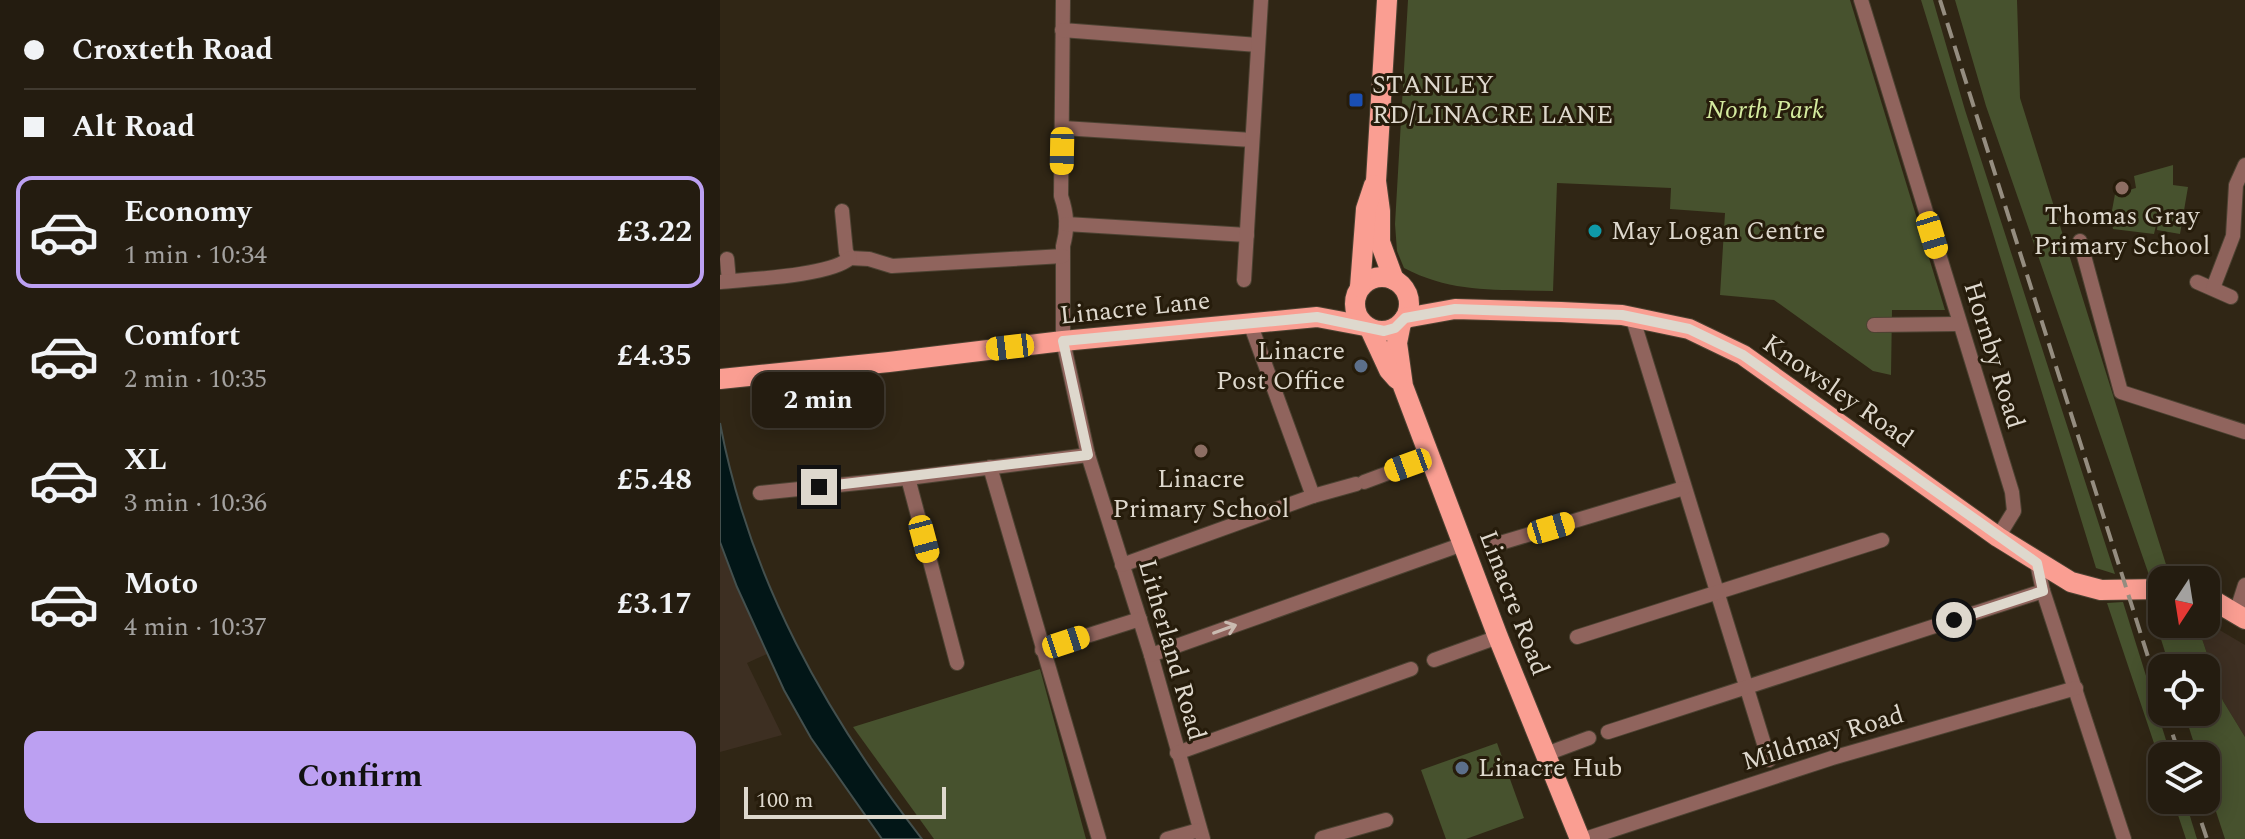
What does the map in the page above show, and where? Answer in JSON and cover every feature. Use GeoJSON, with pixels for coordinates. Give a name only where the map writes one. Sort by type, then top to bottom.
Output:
{"type":"FeatureCollection","features":[{"type":"Feature","properties":{"kind":"main road"},"geometry":{"type":"LineString","coordinates":[[1376,181],[1366,209],[1355,311],[1368,327],[1384,331],[1403,320],[1409,304],[1380,242],[1376,181],[1387,0]]}},
{"type":"Feature","properties":{"kind":"main road"},"geometry":{"type":"LineString","coordinates":[[1359,289],[1374,278],[1384,277],[1398,284]]}},
{"type":"Feature","properties":{"kind":"main road","name":"Knowsley Road"},"geometry":{"type":"LineString","coordinates":[[1398,284],[1455,309]]}},
{"type":"Feature","properties":{"kind":"main road","name":"Linacre Lane"},"geometry":{"type":"LineString","coordinates":[[1317,317],[1359,289]]}},
{"type":"Feature","properties":{"kind":"main road","name":"Knowsley Road"},"geometry":{"type":"LineString","coordinates":[[1403,320],[1455,309],[1632,316],[1689,329],[1743,355],[2037,563],[2091,589],[2148,589]]}},
{"type":"Feature","properties":{"kind":"main road","name":"Linacre Lane"},"geometry":{"type":"LineString","coordinates":[[725,378],[1317,317],[1368,327]]}},
{"type":"Feature","properties":{"kind":"main road","name":"Linacre Road"},"geometry":{"type":"LineString","coordinates":[[1403,320],[1397,343],[1403,386],[1498,637],[1582,839]]}},
{"type":"Feature","properties":{"kind":"main road","name":"Linacre Road"},"geometry":{"type":"LineString","coordinates":[[1368,327],[1389,370],[1403,386]]}},
{"type":"Feature","properties":{"kind":"main road"},"geometry":{"type":"LineString","coordinates":[[2220,604],[2240,616]]}},
{"type":"Feature","properties":{"kind":"street","name":"Litherland Road"},"geometry":{"type":"LineString","coordinates":[[1063,0],[1061,196],[1067,213],[1063,256],[1063,341],[1088,455],[1151,655],[1201,834]]}},
{"type":"Feature","properties":{"kind":"street"},"geometry":{"type":"LineString","coordinates":[[1244,280],[1261,0]]}},
{"type":"Feature","properties":{"kind":"street","name":"Hornby Road"},"geometry":{"type":"LineString","coordinates":[[1861,0],[2012,492],[2014,511],[1998,537]]}},
{"type":"Feature","properties":{"kind":"street"},"geometry":{"type":"LineString","coordinates":[[1062,30],[1258,45]]}},
{"type":"Feature","properties":{"kind":"street"},"geometry":{"type":"LineString","coordinates":[[1063,128],[1252,140]]}},
{"type":"Feature","properties":{"kind":"street"},"geometry":{"type":"LineString","coordinates":[[2213,288],[2233,236],[2236,185],[2245,165]]}},
{"type":"Feature","properties":{"kind":"street"},"geometry":{"type":"LineString","coordinates":[[842,211],[846,252],[850,258]]}},
{"type":"Feature","properties":{"kind":"street"},"geometry":{"type":"LineString","coordinates":[[1066,224],[1247,235]]}},
{"type":"Feature","properties":{"kind":"street"},"geometry":{"type":"LineString","coordinates":[[2080,241],[2121,392],[2245,432]]}},
{"type":"Feature","properties":{"kind":"street"},"geometry":{"type":"LineString","coordinates":[[727,259],[724,281],[821,270],[842,265],[850,258],[869,259],[892,266],[1063,256]]}},
{"type":"Feature","properties":{"kind":"street"},"geometry":{"type":"LineString","coordinates":[[2197,282],[2231,297]]}},
{"type":"Feature","properties":{"kind":"street"},"geometry":{"type":"LineString","coordinates":[[1632,316],[1769,760]]}},
{"type":"Feature","properties":{"kind":"street"},"geometry":{"type":"LineString","coordinates":[[1250,323],[1313,496]]}},
{"type":"Feature","properties":{"kind":"street"},"geometry":{"type":"LineString","coordinates":[[1874,325],[1958,324]]}},
{"type":"Feature","properties":{"kind":"street"},"geometry":{"type":"LineString","coordinates":[[760,493],[1088,455]]}},
{"type":"Feature","properties":{"kind":"street"},"geometry":{"type":"LineString","coordinates":[[1122,565],[1431,457]]}},
{"type":"Feature","properties":{"kind":"street"},"geometry":{"type":"LineString","coordinates":[[990,467],[1099,839]]}},
{"type":"Feature","properties":{"kind":"street"},"geometry":{"type":"LineString","coordinates":[[908,478],[957,663]]}},
{"type":"Feature","properties":{"kind":"street"},"geometry":{"type":"LineString","coordinates":[[1497,544],[1684,488]]}},
{"type":"Feature","properties":{"kind":"street"},"geometry":{"type":"LineString","coordinates":[[1577,637],[1882,540]]}},
{"type":"Feature","properties":{"kind":"street"},"geometry":{"type":"LineString","coordinates":[[1151,655],[1463,544]]}},
{"type":"Feature","properties":{"kind":"street"},"geometry":{"type":"LineString","coordinates":[[2037,563],[2043,591],[2123,839]]}},
{"type":"Feature","properties":{"kind":"street"},"geometry":{"type":"LineString","coordinates":[[2240,616],[2245,585]]}},
{"type":"Feature","properties":{"kind":"street"},"geometry":{"type":"LineString","coordinates":[[1608,732],[2043,591]]}},
{"type":"Feature","properties":{"kind":"street"},"geometry":{"type":"LineString","coordinates":[[1042,650],[1140,619]]}},
{"type":"Feature","properties":{"kind":"street"},"geometry":{"type":"LineString","coordinates":[[1434,660],[1498,637]]}},
{"type":"Feature","properties":{"kind":"street"},"geometry":{"type":"LineString","coordinates":[[1177,753],[1411,669]]}},
{"type":"Feature","properties":{"kind":"street","name":"Mildmay Road"},"geometry":{"type":"LineString","coordinates":[[1582,839],[1832,758],[2076,688]]}},
{"type":"Feature","properties":{"kind":"street"},"geometry":{"type":"LineString","coordinates":[[1546,754],[1589,738]]}},
{"type":"Feature","properties":{"kind":"street"},"geometry":{"type":"LineString","coordinates":[[1322,838],[1363,833],[1386,820]]}},
{"type":"Feature","properties":{"kind":"street"},"geometry":{"type":"LineString","coordinates":[[1167,839],[1201,834]]}},
{"type":"Feature","properties":{"kind":"shaded area"},"geometry":{"type":"Polygon","coordinates":[[[720,423],[750,536],[796,643],[854,744],[922,839],[882,839],[811,738],[784,690],[720,542],[720,423]]]}},
{"type":"Feature","properties":{"kind":"shaded area"},"geometry":{"type":"Polygon","coordinates":[[[720,542],[767,654],[747,663],[782,735],[720,752],[720,542]]]}},
{"type":"Feature","properties":{"kind":"shaded area"},"geometry":{"type":"Polygon","coordinates":[[[2220,630],[2245,645],[2245,737],[2220,692],[2220,654],[2207,654],[2202,638],[2220,638],[2220,630]]]}},
{"type":"Feature","properties":{"kind":"green space","name":"North Park"},"geometry":{"type":"Polygon","coordinates":[[[1408,0],[1850,0],[1945,310],[1892,310],[1891,375],[1873,371],[1774,300],[1720,295],[1725,213],[1670,209],[1671,188],[1557,183],[1553,291],[1459,286],[1404,268],[1397,251],[1395,224],[1408,0]]]}},
{"type":"Feature","properties":{"kind":"green space"},"geometry":{"type":"Polygon","coordinates":[[[1921,0],[1933,0],[1965,110],[2115,574],[2096,568],[1921,0]]]}},
{"type":"Feature","properties":{"kind":"green space"},"geometry":{"type":"Polygon","coordinates":[[[1955,0],[2017,0],[2020,98],[2166,566],[2148,566],[2148,572],[1986,106],[1955,0]]]}},
{"type":"Feature","properties":{"kind":"green space"},"geometry":{"type":"Polygon","coordinates":[[[2173,165],[2173,185],[2188,187],[2180,234],[2157,230],[2159,212],[2154,234],[2113,229],[2111,216],[2115,194],[2136,188],[2134,176],[2173,165]]]}},
{"type":"Feature","properties":{"kind":"green space"},"geometry":{"type":"Polygon","coordinates":[[[2123,602],[2148,682],[2148,725],[2107,603],[2123,602]]]}},
{"type":"Feature","properties":{"kind":"green space"},"geometry":{"type":"Polygon","coordinates":[[[2161,638],[2202,638],[2207,654],[2166,654],[2161,638]]]}},
{"type":"Feature","properties":{"kind":"green space"},"geometry":{"type":"Polygon","coordinates":[[[1040,669],[1086,839],[934,839],[853,727],[1040,669]]]}},
{"type":"Feature","properties":{"kind":"green space"},"geometry":{"type":"Polygon","coordinates":[[[2220,692],[2245,737],[2245,839],[2225,839],[2217,814],[2220,814],[2220,742],[2194,742],[2188,726],[2220,726],[2220,692]]]}},
{"type":"Feature","properties":{"kind":"green space"},"geometry":{"type":"Polygon","coordinates":[[[2148,726],[2162,726],[2167,742],[2154,742],[2148,726]]]}},
{"type":"Feature","properties":{"kind":"green space"},"geometry":{"type":"Polygon","coordinates":[[[1497,743],[1524,818],[1466,839],[1446,839],[1421,770],[1497,743]]]}},
{"type":"Feature","properties":{"kind":"green space"},"geometry":{"type":"Polygon","coordinates":[[[2178,814],[2189,814],[2197,839],[2186,839],[2178,814]]]}},
{"type":"Feature","properties":{"kind":"railway"},"geometry":{"type":"LineString","coordinates":[[1940,0],[2148,657]]}},
{"type":"Feature","properties":{"kind":"railway"},"geometry":{"type":"LineString","coordinates":[[2170,726],[2175,742]]}},
{"type":"Feature","properties":{"kind":"railway"},"geometry":{"type":"LineString","coordinates":[[2199,814],[2207,839]]}},
{"type":"Feature","properties":{"kind":"place","name":"STANLEY RD/LINACRE LANE"},"geometry":{"type":"Point","coordinates":[1356,100]}},
{"type":"Feature","properties":{"kind":"place","name":"Thomas Gray Primary School"},"geometry":{"type":"Point","coordinates":[2122,188]}},
{"type":"Feature","properties":{"kind":"place","name":"May Logan Centre"},"geometry":{"type":"Point","coordinates":[1595,231]}},
{"type":"Feature","properties":{"kind":"place","name":"Linacre Post Office"},"geometry":{"type":"Point","coordinates":[1361,366]}},
{"type":"Feature","properties":{"kind":"place","name":"Linacre Primary School"},"geometry":{"type":"Point","coordinates":[1201,451]}},
{"type":"Feature","properties":{"kind":"place","name":"Linacre Hub"},"geometry":{"type":"Point","coordinates":[1462,768]}},
{"type":"Feature","properties":{"kind":"route"},"geometry":{"type":"LineString","coordinates":[[819,487],[1088,455],[1063,341],[1317,317],[1384,331],[1395,328],[1405,318],[1455,309],[1622,315],[1689,329],[1743,355],[2037,563],[2043,591],[1954,620]]}}]}
